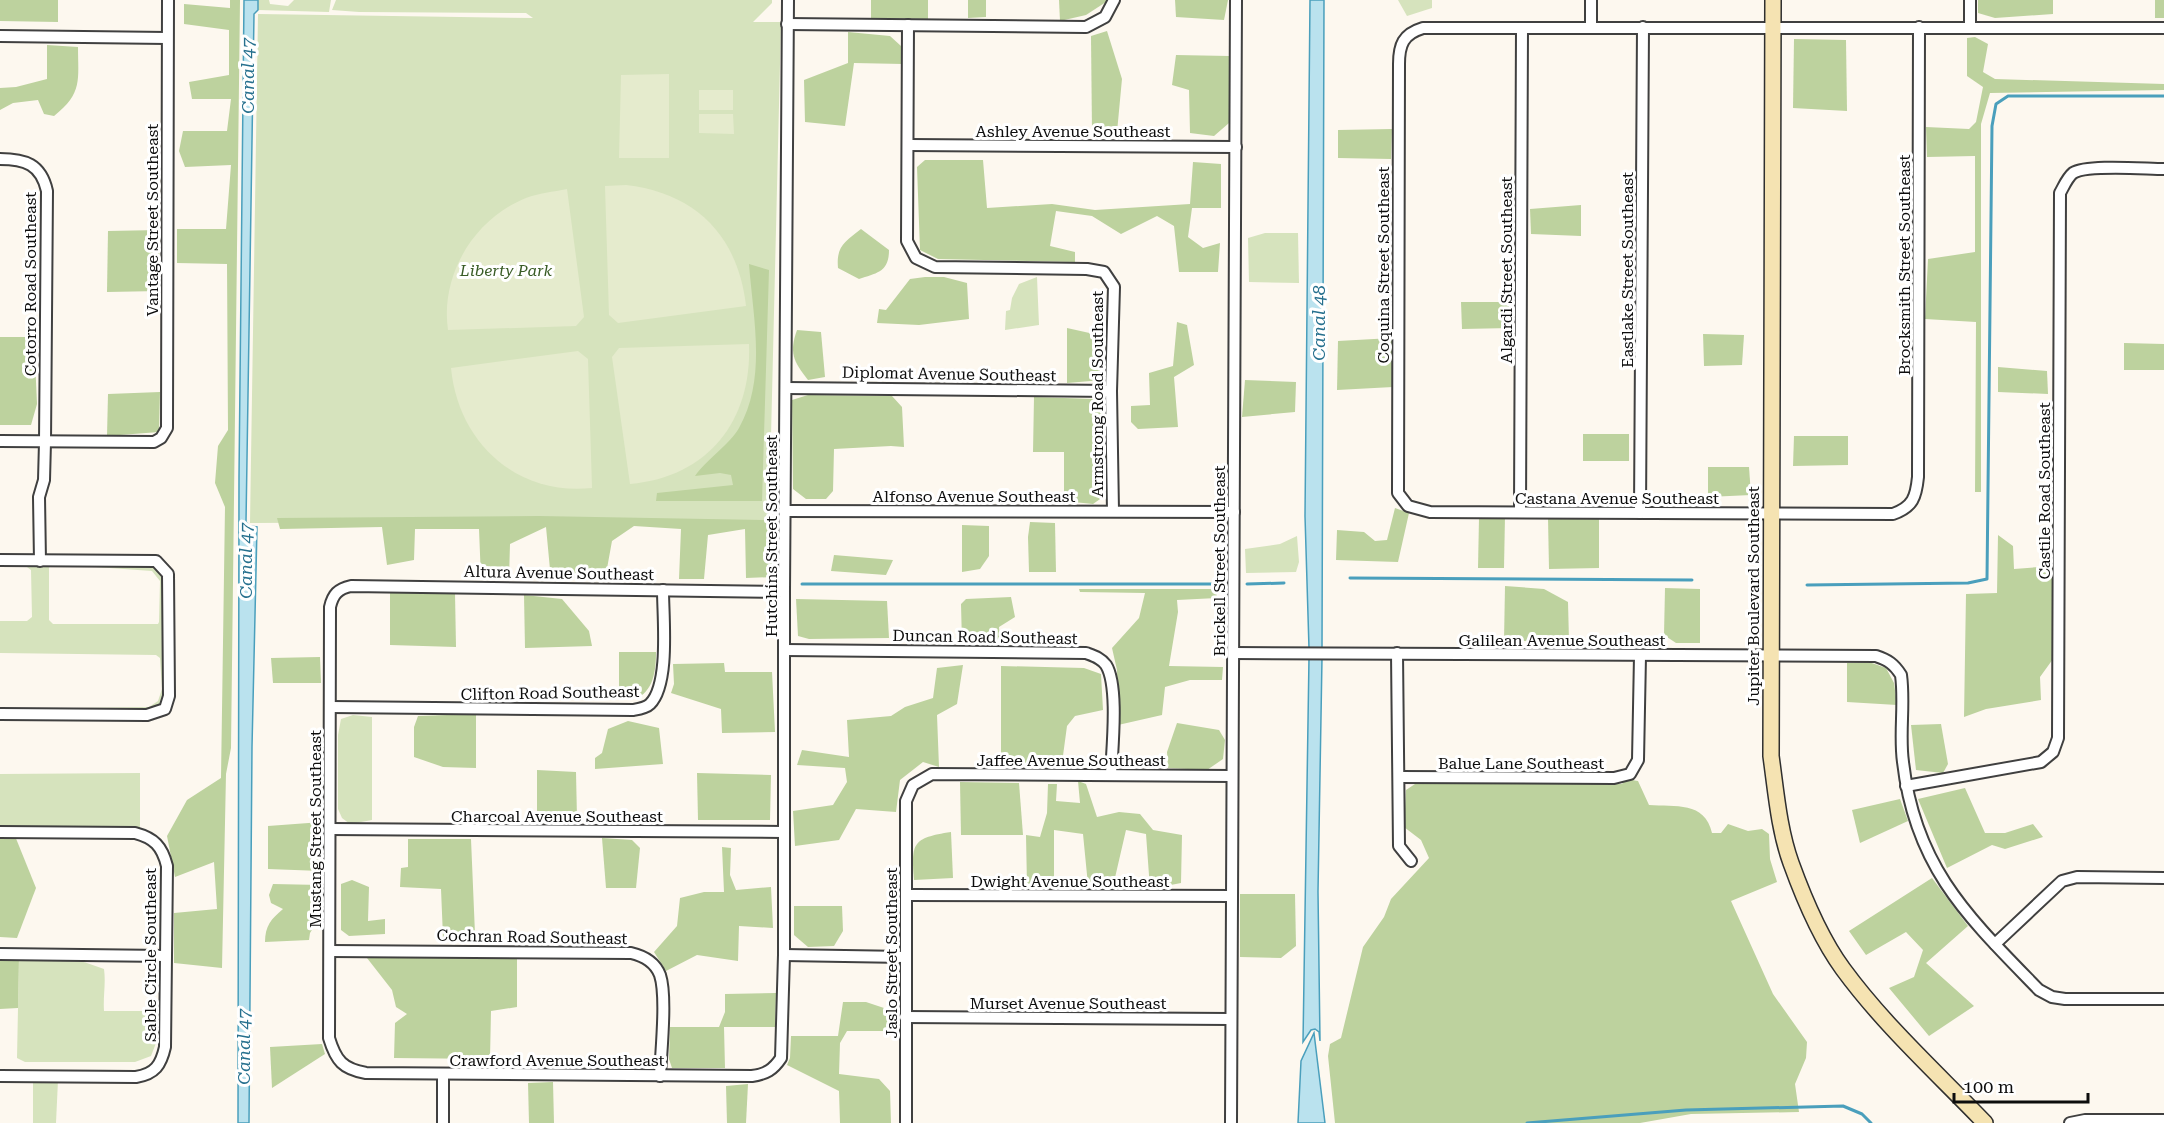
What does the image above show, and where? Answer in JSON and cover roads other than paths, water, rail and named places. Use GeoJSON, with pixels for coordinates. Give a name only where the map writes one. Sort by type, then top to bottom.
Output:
{"type":"FeatureCollection","features":[{"type":"Feature","properties":{"kind":"street","name":"Vantage Street Southeast"},"geometry":{"type":"LineString","coordinates":[[45,442],[154,442],[161,438],[167,428],[168,0]]}},
{"type":"Feature","properties":{"kind":"street","name":"Hutchins Street Southeast"},"geometry":{"type":"LineString","coordinates":[[774,1069],[781,1058],[783,1043],[788,0]]}},
{"type":"Feature","properties":{"kind":"street"},"geometry":{"type":"LineString","coordinates":[[787,24],[1086,27],[1105,17],[1114,0]]}},
{"type":"Feature","properties":{"kind":"street","name":"Brickell Street Southeast"},"geometry":{"type":"LineString","coordinates":[[1231,1123],[1236,0]]}},
{"type":"Feature","properties":{"kind":"street"},"geometry":{"type":"LineString","coordinates":[[1591,0],[1591,27]]}},
{"type":"Feature","properties":{"kind":"street","name":"Jupiter Boulevard Southeast"},"geometry":{"type":"LineString","coordinates":[[1773,0],[1770,656],[1771,756],[1779,813],[1791,862],[1816,922],[1842,968],[1880,1015],[1985,1123]]}},
{"type":"Feature","properties":{"kind":"street"},"geometry":{"type":"LineString","coordinates":[[1970,0],[1970,27]]}},
{"type":"Feature","properties":{"kind":"street","name":"Armstrong Road Southeast"},"geometry":{"type":"LineString","coordinates":[[908,25],[907,241],[916,258],[936,267],[1087,269],[1104,272],[1114,287],[1113,511]]}},
{"type":"Feature","properties":{"kind":"street","name":"Eastlake Street Southeast"},"geometry":{"type":"LineString","coordinates":[[1640,513],[1643,27]]}},
{"type":"Feature","properties":{"kind":"street","name":"Brocksmith Street Southeast"},"geometry":{"type":"LineString","coordinates":[[1911,502],[1916,494],[1918,477],[1919,27]]}},
{"type":"Feature","properties":{"kind":"street","name":"Coquina Street Southeast"},"geometry":{"type":"LineString","coordinates":[[1398,493],[1399,51],[1405,38],[1412,32],[1423,28],[1522,28]]}},
{"type":"Feature","properties":{"kind":"street"},"geometry":{"type":"LineString","coordinates":[[1522,28],[2164,28]]}},
{"type":"Feature","properties":{"kind":"street","name":"Algardi Street Southeast"},"geometry":{"type":"LineString","coordinates":[[1520,512],[1522,28]]}},
{"type":"Feature","properties":{"kind":"street"},"geometry":{"type":"LineString","coordinates":[[0,36],[167,38]]}},
{"type":"Feature","properties":{"kind":"street","name":"Ashley Avenue Southeast"},"geometry":{"type":"LineString","coordinates":[[909,145],[1236,147]]}},
{"type":"Feature","properties":{"kind":"street","name":"Cotorro Road Southeast"},"geometry":{"type":"LineString","coordinates":[[0,159],[27,161],[33,165],[41,174],[47,191],[45,442]]}},
{"type":"Feature","properties":{"kind":"street","name":"Castile Road Southeast"},"geometry":{"type":"LineString","coordinates":[[1906,786],[2041,762],[2053,752],[2058,738],[2060,193],[2066,181],[2074,173],[2089,169],[2164,169]]}},
{"type":"Feature","properties":{"kind":"street","name":"Diplomat Avenue Southeast"},"geometry":{"type":"LineString","coordinates":[[786,388],[1112,391]]}},
{"type":"Feature","properties":{"kind":"street"},"geometry":{"type":"LineString","coordinates":[[0,441],[45,442],[44,480],[39,497],[40,561]]}},
{"type":"Feature","properties":{"kind":"street","name":"Castana Avenue Southeast"},"geometry":{"type":"LineString","coordinates":[[1398,493],[1408,506],[1430,512],[1893,513],[1904,510],[1911,502]]}},
{"type":"Feature","properties":{"kind":"street","name":"Alfonso Avenue Southeast"},"geometry":{"type":"LineString","coordinates":[[785,511],[1234,512]]}},
{"type":"Feature","properties":{"kind":"street"},"geometry":{"type":"LineString","coordinates":[[0,560],[156,561],[168,574],[170,696],[165,710],[147,715],[0,714]]}},
{"type":"Feature","properties":{"kind":"street","name":"Altura Avenue Southeast"},"geometry":{"type":"LineString","coordinates":[[336,593],[342,588],[351,586],[784,592]]}},
{"type":"Feature","properties":{"kind":"street","name":"Clifton Road Southeast"},"geometry":{"type":"LineString","coordinates":[[330,707],[633,710],[648,706],[658,694],[662,678],[663,590]]}},
{"type":"Feature","properties":{"kind":"street","name":"Mustang Street Southeast"},"geometry":{"type":"LineString","coordinates":[[336,593],[330,607],[329,1038],[340,1063]]}},
{"type":"Feature","properties":{"kind":"street","name":"Duncan Road Southeast"},"geometry":{"type":"LineString","coordinates":[[785,650],[1086,653],[1097,657],[1106,664],[1113,688],[1111,775]]}},
{"type":"Feature","properties":{"kind":"street","name":"Galilean Avenue Southeast"},"geometry":{"type":"LineString","coordinates":[[1234,652],[1876,656],[1888,660],[1901,675],[1902,760],[1906,786]]}},
{"type":"Feature","properties":{"kind":"street"},"geometry":{"type":"LineString","coordinates":[[1397,654],[1399,846],[1411,861]]}},
{"type":"Feature","properties":{"kind":"street","name":"Balue Lane Southeast"},"geometry":{"type":"LineString","coordinates":[[1399,777],[1614,778],[1630,774],[1638,760],[1640,656]]}},
{"type":"Feature","properties":{"kind":"street","name":"Jaffee Avenue Southeast"},"geometry":{"type":"LineString","coordinates":[[913,785],[932,774],[1232,776]]}},
{"type":"Feature","properties":{"kind":"street","name":"Jaslo Street Southeast"},"geometry":{"type":"LineString","coordinates":[[906,1123],[906,801],[913,785]]}},
{"type":"Feature","properties":{"kind":"street"},"geometry":{"type":"LineString","coordinates":[[1906,786],[1916,824],[1931,861],[1947,889],[1972,921],[2039,990],[2052,997],[2065,999],[2164,999]]}},
{"type":"Feature","properties":{"kind":"street","name":"Charcoal Avenue Southeast"},"geometry":{"type":"LineString","coordinates":[[330,829],[783,832]]}},
{"type":"Feature","properties":{"kind":"street","name":"Sable Circle Southeast"},"geometry":{"type":"LineString","coordinates":[[0,832],[135,833],[157,843],[164,853],[167,866],[165,1047],[162,1061],[156,1070],[145,1076],[136,1077],[0,1076]]}},
{"type":"Feature","properties":{"kind":"street"},"geometry":{"type":"LineString","coordinates":[[1995,944],[2062,881],[2077,877],[2164,878]]}},
{"type":"Feature","properties":{"kind":"street","name":"Dwight Avenue Southeast"},"geometry":{"type":"LineString","coordinates":[[907,895],[1232,896]]}},
{"type":"Feature","properties":{"kind":"street","name":"Cochran Road Southeast"},"geometry":{"type":"LineString","coordinates":[[330,951],[632,953],[642,955],[653,963],[660,975],[663,990],[660,1076]]}},
{"type":"Feature","properties":{"kind":"street"},"geometry":{"type":"LineString","coordinates":[[0,954],[165,956]]}},
{"type":"Feature","properties":{"kind":"street"},"geometry":{"type":"LineString","coordinates":[[784,955],[905,957]]}},
{"type":"Feature","properties":{"kind":"street","name":"Murset Avenue Southeast"},"geometry":{"type":"LineString","coordinates":[[905,1017],[1231,1019]]}},
{"type":"Feature","properties":{"kind":"street","name":"Crawford Avenue Southeast"},"geometry":{"type":"LineString","coordinates":[[340,1063],[353,1071],[366,1073],[752,1076],[774,1069]]}},
{"type":"Feature","properties":{"kind":"street"},"geometry":{"type":"LineString","coordinates":[[443,1074],[443,1123]]}},
{"type":"Feature","properties":{"kind":"street"},"geometry":{"type":"LineString","coordinates":[[2070,1123],[2085,1120],[2164,1120]]}},
{"type":"Feature","properties":{"kind":"water","name":"Canal 47"},"geometry":{"type":"Polygon","coordinates":[[[244,0],[258,0],[258,10],[254,14],[246,522],[249,526],[257,527],[252,747],[249,1123],[238,1123],[239,477],[244,0]]]}},
{"type":"Feature","properties":{"kind":"water","name":"Canal 48"},"geometry":{"type":"Polygon","coordinates":[[[1310,0],[1324,0],[1322,649],[1309,648],[1305,516],[1310,0]]]}},
{"type":"Feature","properties":{"kind":"water"},"geometry":{"type":"Polygon","coordinates":[[[1309,658],[1322,658],[1318,892],[1320,1041],[1319,1032],[1315,1029],[1311,1030],[1303,1042],[1309,658]]]}},
{"type":"Feature","properties":{"kind":"water"},"geometry":{"type":"Polygon","coordinates":[[[1314,1033],[1325,1123],[1298,1123],[1301,1061],[1314,1033]]]}},
{"type":"Feature","properties":{"kind":"waterway"},"geometry":{"type":"LineString","coordinates":[[1807,585],[1968,583],[1987,579],[1992,126],[1996,104],[2008,96],[2164,96]]}},
{"type":"Feature","properties":{"kind":"waterway"},"geometry":{"type":"LineString","coordinates":[[1350,578],[1692,580]]}},
{"type":"Feature","properties":{"kind":"waterway"},"geometry":{"type":"LineString","coordinates":[[1247,584],[1284,583]]}},
{"type":"Feature","properties":{"kind":"waterway"},"geometry":{"type":"LineString","coordinates":[[802,584],[1223,584]]}},
{"type":"Feature","properties":{"kind":"waterway"},"geometry":{"type":"LineString","coordinates":[[1527,1123],[1686,1110],[1843,1106],[1862,1114],[1871,1123]]}},
{"type":"Feature","properties":{"kind":"park label","name":"Liberty Park"},"geometry":{"type":"Point","coordinates":[506,270]}}]}
